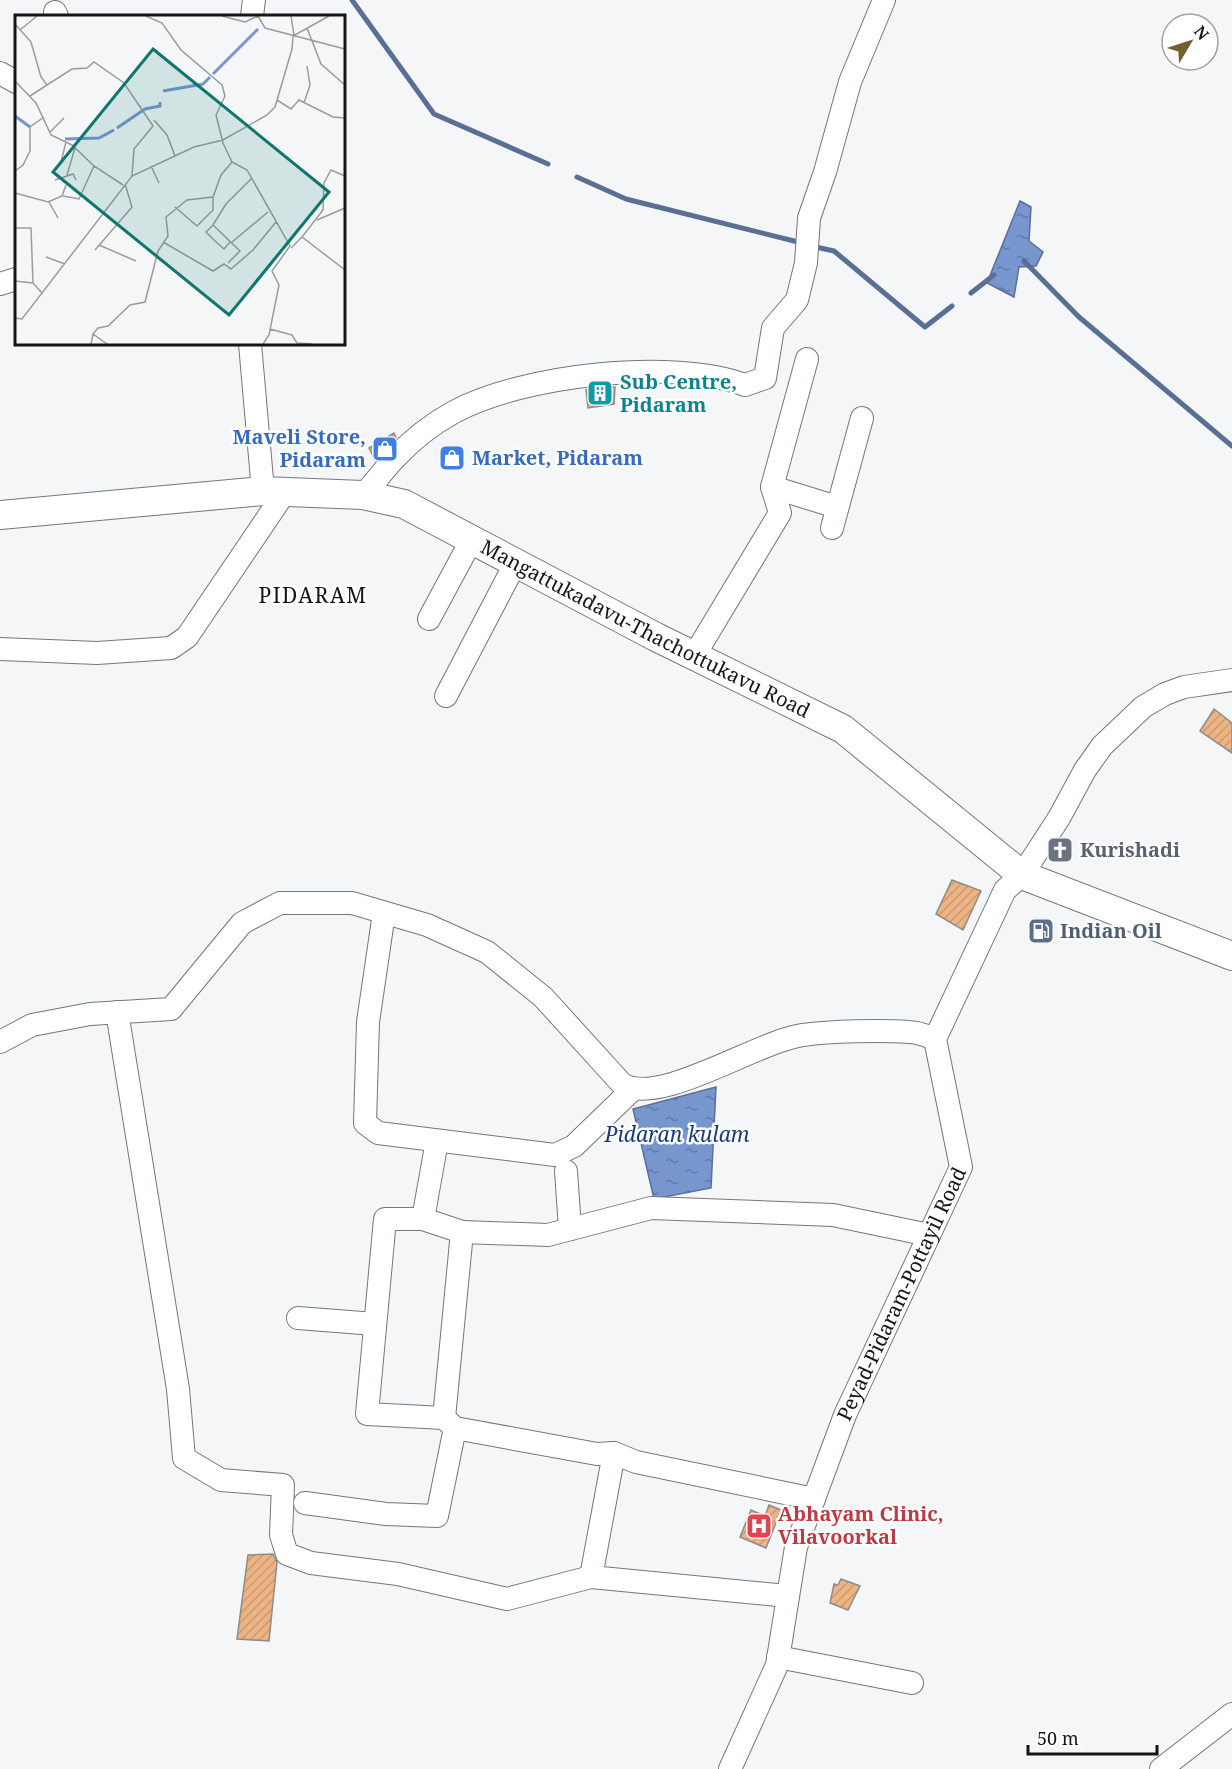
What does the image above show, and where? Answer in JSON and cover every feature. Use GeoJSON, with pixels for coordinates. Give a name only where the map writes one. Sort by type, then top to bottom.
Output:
{"type":"FeatureCollection","features":[{"type":"Feature","properties":{"kind":"main road","name":"Mangattukadavu-Thachottukavu Road"},"geometry":{"type":"LineString","coordinates":[[0,514],[274,492],[363,495],[404,504],[694,656],[843,729],[1022,875],[1232,956]]}},
{"type":"Feature","properties":{"kind":"street"},"geometry":{"type":"LineString","coordinates":[[252,15],[254,0]]}},
{"type":"Feature","properties":{"kind":"street"},"geometry":{"type":"LineString","coordinates":[[363,495],[396,456],[436,424],[456,411],[535,382],[620,373],[691,373],[723,377],[745,385],[765,378],[773,328],[797,300],[806,263],[809,226],[850,82],[884,0]]}},
{"type":"Feature","properties":{"kind":"street"},"geometry":{"type":"LineString","coordinates":[[0,73],[15,81]]}},
{"type":"Feature","properties":{"kind":"street"},"geometry":{"type":"LineString","coordinates":[[0,284],[15,279]]}},
{"type":"Feature","properties":{"kind":"street"},"geometry":{"type":"LineString","coordinates":[[0,649],[97,653],[171,648],[187,637],[274,492],[250,345]]}},
{"type":"Feature","properties":{"kind":"street"},"geometry":{"type":"LineString","coordinates":[[694,656],[780,513],[772,487],[807,359]]}},
{"type":"Feature","properties":{"kind":"street"},"geometry":{"type":"LineString","coordinates":[[772,487],[835,517],[862,418]]}},
{"type":"Feature","properties":{"kind":"street"},"geometry":{"type":"LineString","coordinates":[[429,619],[472,539]]}},
{"type":"Feature","properties":{"kind":"street"},"geometry":{"type":"LineString","coordinates":[[446,696],[516,562]]}},
{"type":"Feature","properties":{"kind":"street"},"geometry":{"type":"LineString","coordinates":[[384,913],[368,1022],[365,1123],[378,1133],[555,1155],[574,1146],[632,1090],[663,1085],[722,1066],[766,1044],[802,1035],[911,1032],[935,1039],[1005,890],[1022,875],[1102,746],[1143,707],[1165,694],[1184,687],[1232,680]]}},
{"type":"Feature","properties":{"kind":"street"},"geometry":{"type":"LineString","coordinates":[[0,1042],[32,1025],[90,1014],[171,1009],[242,923],[280,903],[352,903],[427,925],[487,952],[543,997],[591,1047],[621,1084],[632,1090]]}},
{"type":"Feature","properties":{"kind":"street"},"geometry":{"type":"LineString","coordinates":[[117,1012],[178,1389],[184,1458],[221,1480],[283,1485],[281,1535],[287,1554],[311,1563],[398,1574],[507,1599],[591,1577],[788,1596]]}},
{"type":"Feature","properties":{"kind":"street","name":"Peyad-Pidaram-Pottayil Road"},"geometry":{"type":"LineString","coordinates":[[730,1769],[778,1657],[796,1547],[846,1414],[962,1167],[935,1039]]}},
{"type":"Feature","properties":{"kind":"street"},"geometry":{"type":"LineString","coordinates":[[423,1219],[437,1141]]}},
{"type":"Feature","properties":{"kind":"street"},"geometry":{"type":"LineString","coordinates":[[566,1171],[570,1229]]}},
{"type":"Feature","properties":{"kind":"street"},"geometry":{"type":"LineString","coordinates":[[814,1499],[636,1462],[614,1453],[597,1454],[449,1423],[367,1414],[385,1219],[423,1219],[462,1232],[548,1235],[651,1208],[833,1215],[929,1235]]}},
{"type":"Feature","properties":{"kind":"street"},"geometry":{"type":"LineString","coordinates":[[305,1503],[386,1514],[438,1516],[449,1423],[462,1232]]}},
{"type":"Feature","properties":{"kind":"street"},"geometry":{"type":"LineString","coordinates":[[298,1318],[375,1324]]}},
{"type":"Feature","properties":{"kind":"street"},"geometry":{"type":"LineString","coordinates":[[591,1577],[614,1453]]}},
{"type":"Feature","properties":{"kind":"street"},"geometry":{"type":"LineString","coordinates":[[778,1657],[912,1683]]}},
{"type":"Feature","properties":{"kind":"street"},"geometry":{"type":"LineString","coordinates":[[1161,1769],[1232,1714]]}},
{"type":"Feature","properties":{"kind":"water"},"geometry":{"type":"Polygon","coordinates":[[[1020,201],[1031,207],[1029,241],[1043,252],[1036,266],[1019,267],[1014,297],[987,283],[1020,201]]]}},
{"type":"Feature","properties":{"kind":"water","name":"Pidaran kulam"},"geometry":{"type":"Polygon","coordinates":[[[716,1087],[711,1188],[654,1199],[633,1109],[716,1087]]]}},
{"type":"Feature","properties":{"kind":"building","name":"Sub Centre, Pidaram"},"geometry":{"type":"Polygon","coordinates":[[[615,387],[614,404],[588,408],[586,390],[615,387]]]}},
{"type":"Feature","properties":{"kind":"building"},"geometry":{"type":"Polygon","coordinates":[[[394,433],[396,438],[375,460],[369,448],[394,433]]]}},
{"type":"Feature","properties":{"kind":"building"},"geometry":{"type":"Polygon","coordinates":[[[1214,709],[1232,723],[1232,753],[1200,731],[1214,709]]]}},
{"type":"Feature","properties":{"kind":"building"},"geometry":{"type":"Polygon","coordinates":[[[952,880],[981,891],[963,930],[936,914],[952,880]]]}},
{"type":"Feature","properties":{"kind":"building","name":"Abhayam Clinic, Vilavoorkal"},"geometry":{"type":"Polygon","coordinates":[[[769,1505],[781,1510],[766,1548],[740,1537],[751,1510],[765,1516],[769,1505]]]}},
{"type":"Feature","properties":{"kind":"building"},"geometry":{"type":"Polygon","coordinates":[[[273,1554],[277,1562],[269,1641],[237,1639],[248,1555],[273,1554]]]}},
{"type":"Feature","properties":{"kind":"building"},"geometry":{"type":"Polygon","coordinates":[[[841,1579],[860,1586],[848,1610],[830,1603],[834,1584],[838,1585],[841,1579]]]}},
{"type":"Feature","properties":{"kind":"waterway"},"geometry":{"type":"LineString","coordinates":[[352,0],[434,114],[548,164]]}},
{"type":"Feature","properties":{"kind":"waterway"},"geometry":{"type":"LineString","coordinates":[[577,177],[626,199],[802,243]]}},
{"type":"Feature","properties":{"kind":"waterway"},"geometry":{"type":"LineString","coordinates":[[811,246],[834,251],[925,327],[952,306]]}},
{"type":"Feature","properties":{"kind":"waterway"},"geometry":{"type":"LineString","coordinates":[[1024,261],[1079,317],[1232,446]]}},
{"type":"Feature","properties":{"kind":"waterway"},"geometry":{"type":"LineString","coordinates":[[971,293],[994,275]]}},
{"type":"Feature","properties":{"kind":"place","name":"Sub Centre, Pidaram"},"geometry":{"type":"Point","coordinates":[600,393]}},
{"type":"Feature","properties":{"kind":"place","name":"Maveli Store, Pidaram"},"geometry":{"type":"Point","coordinates":[385,449]}},
{"type":"Feature","properties":{"kind":"place","name":"Market, Pidaram"},"geometry":{"type":"Point","coordinates":[452,458]}},
{"type":"Feature","properties":{"kind":"place","name":"Kurishadi"},"geometry":{"type":"Point","coordinates":[1060,850]}},
{"type":"Feature","properties":{"kind":"place","name":"Indian Oil"},"geometry":{"type":"Point","coordinates":[1041,931]}},
{"type":"Feature","properties":{"kind":"place","name":"Abhayam Clinic, Vilavoorkal"},"geometry":{"type":"Point","coordinates":[759,1526]}},
{"type":"Feature","properties":{"kind":"district","name":"PIDARAM"},"geometry":{"type":"Point","coordinates":[313,596]}}]}
